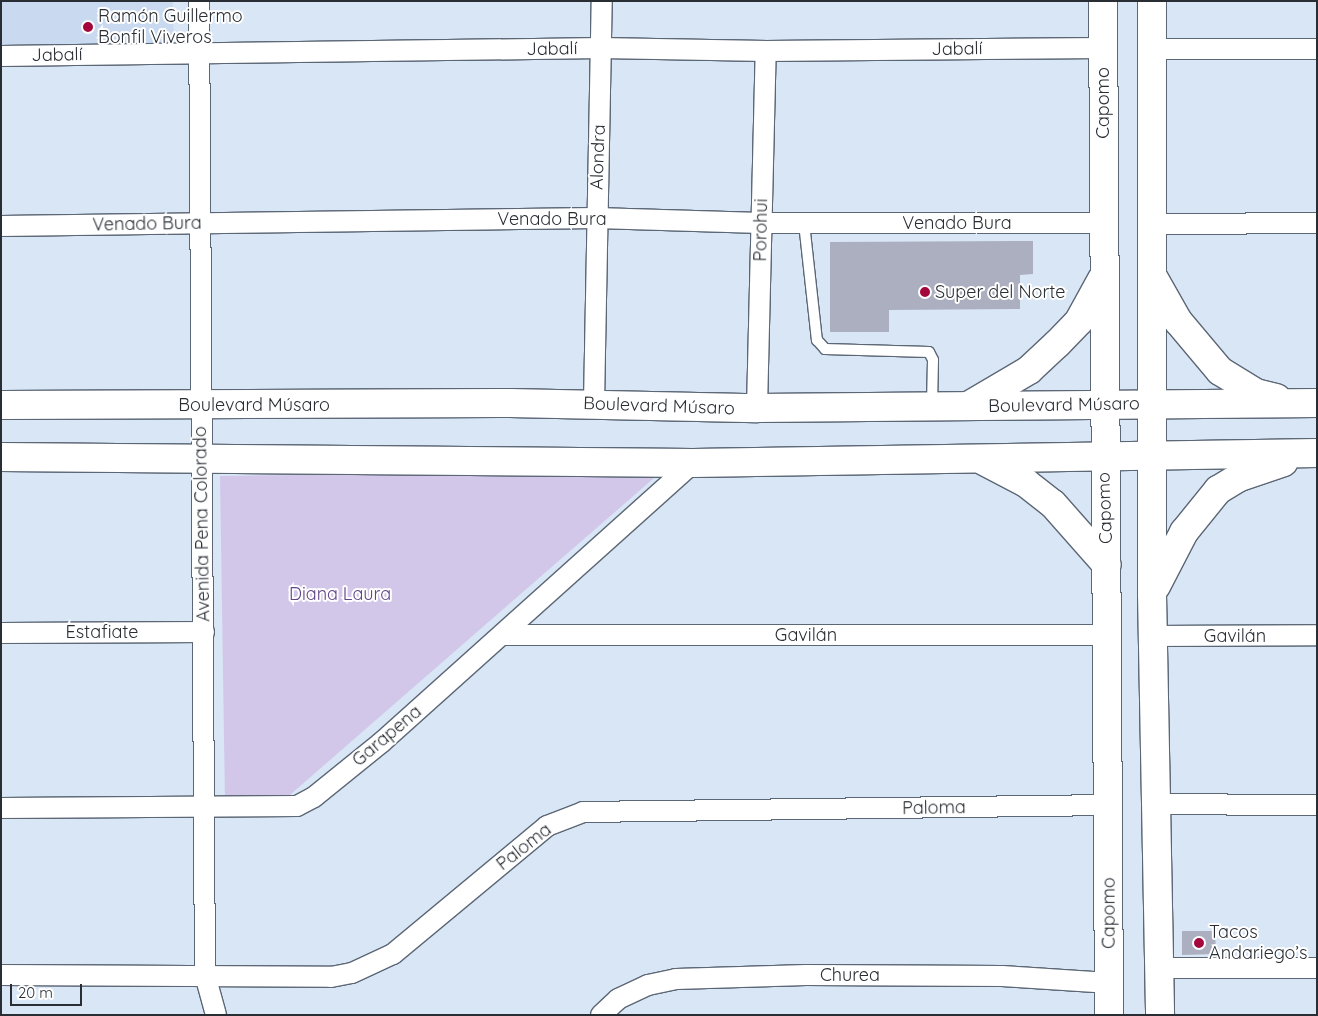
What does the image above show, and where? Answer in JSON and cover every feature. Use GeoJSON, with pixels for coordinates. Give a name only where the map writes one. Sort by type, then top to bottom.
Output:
{"type":"FeatureCollection","features":[{"type":"Feature","properties":{"kind":"street","name":"Avenida Pena Colorado"},"geometry":{"type":"LineString","coordinates":[[199,1],[200,459],[204,632],[205,975],[216,1015]]}},
{"type":"Feature","properties":{"kind":"street","name":"Alondra"},"geometry":{"type":"LineString","coordinates":[[594,403],[596,218],[602,1]]}},
{"type":"Feature","properties":{"kind":"street","name":"Capomo"},"geometry":{"type":"LineString","coordinates":[[1103,1],[1103,406],[1110,805],[1109,1015]]}},
{"type":"Feature","properties":{"kind":"street"},"geometry":{"type":"LineString","coordinates":[[1152,1],[1152,636],[1160,1015]]}},
{"type":"Feature","properties":{"kind":"street","name":"Jabalí"},"geometry":{"type":"LineString","coordinates":[[1,56],[601,48],[766,51],[1103,48]]}},
{"type":"Feature","properties":{"kind":"street"},"geometry":{"type":"LineString","coordinates":[[1152,49],[1317,49]]}},
{"type":"Feature","properties":{"kind":"street","name":"Porohui"},"geometry":{"type":"LineString","coordinates":[[757,408],[766,51]]}},
{"type":"Feature","properties":{"kind":"street","name":"Venado Bura"},"geometry":{"type":"LineString","coordinates":[[1,226],[596,218],[761,223],[1102,223]]}},
{"type":"Feature","properties":{"kind":"street"},"geometry":{"type":"LineString","coordinates":[[1152,224],[1317,223]]}},
{"type":"Feature","properties":{"kind":"street"},"geometry":{"type":"LineString","coordinates":[[1152,274],[1178,322],[1220,371],[1256,393],[1307,404]]}},
{"type":"Feature","properties":{"kind":"street"},"geometry":{"type":"LineString","coordinates":[[967,407],[1029,370],[1057,344],[1079,321],[1103,277]]}},
{"type":"Feature","properties":{"kind":"street","name":"Boulevard Músaro"},"geometry":{"type":"LineString","coordinates":[[1,405],[200,406],[594,403],[757,408],[932,408],[1152,404],[1307,404]]}},
{"type":"Feature","properties":{"kind":"street"},"geometry":{"type":"LineString","coordinates":[[1,458],[694,463],[1104,458],[1312,453]]}},
{"type":"Feature","properties":{"kind":"street"},"geometry":{"type":"LineString","coordinates":[[1152,594],[1184,532],[1218,490],[1240,477],[1312,453]]}},
{"type":"Feature","properties":{"kind":"street"},"geometry":{"type":"LineString","coordinates":[[980,459],[1026,483],[1053,504],[1107,565]]}},
{"type":"Feature","properties":{"kind":"street","name":"Garapena"},"geometry":{"type":"LineString","coordinates":[[1,808],[297,806],[314,797],[504,635],[694,463]]}},
{"type":"Feature","properties":{"kind":"street","name":"Estafiate"},"geometry":{"type":"LineString","coordinates":[[1,633],[204,632]]}},
{"type":"Feature","properties":{"kind":"street","name":"Gavilán"},"geometry":{"type":"LineString","coordinates":[[504,635],[1108,635]]}},
{"type":"Feature","properties":{"kind":"street","name":"Gavilán"},"geometry":{"type":"LineString","coordinates":[[1152,636],[1317,636]]}},
{"type":"Feature","properties":{"kind":"street"},"geometry":{"type":"LineString","coordinates":[[1155,804],[1317,806]]}},
{"type":"Feature","properties":{"kind":"street","name":"Paloma"},"geometry":{"type":"LineString","coordinates":[[1,975],[331,977],[372,966],[393,954],[547,826],[583,812],[1110,805]]}},
{"type":"Feature","properties":{"kind":"street"},"geometry":{"type":"LineString","coordinates":[[1159,968],[1317,968]]}},
{"type":"Feature","properties":{"kind":"street","name":"Churea"},"geometry":{"type":"LineString","coordinates":[[601,1015],[618,999],[648,984],[676,979],[815,975],[1002,976],[1109,982]]}},
{"type":"Feature","properties":{"kind":"lane"},"geometry":{"type":"LineString","coordinates":[[804,223],[817,340],[825,348],[922,349],[929,352],[933,360],[932,408]]}},
{"type":"Feature","properties":{"kind":"shaded area","name":"Ramón Guillermo Bonfil Viveros"},"geometry":{"type":"Polygon","coordinates":[[[1,1],[173,1],[174,53],[1,54],[1,1]]]}},
{"type":"Feature","properties":{"kind":"green space","name":"Diana Laura"},"geometry":{"type":"Polygon","coordinates":[[[662,471],[283,801],[225,802],[220,476],[662,471]]]}},
{"type":"Feature","properties":{"kind":"building","name":"Super del Norte"},"geometry":{"type":"Polygon","coordinates":[[[1033,241],[1033,274],[1020,275],[1020,309],[889,310],[889,332],[830,332],[830,242],[1033,241]]]}},
{"type":"Feature","properties":{"kind":"building","name":"Tacos Andariego’s"},"geometry":{"type":"Polygon","coordinates":[[[1182,931],[1215,931],[1216,954],[1182,955],[1182,931]]]}},
{"type":"Feature","properties":{"kind":"place","name":"Ramón Guillermo Bonfil Viveros"},"geometry":{"type":"Point","coordinates":[88,27]}},
{"type":"Feature","properties":{"kind":"place","name":"Super del Norte"},"geometry":{"type":"Point","coordinates":[925,292]}},
{"type":"Feature","properties":{"kind":"place","name":"Tacos Andariego’s"},"geometry":{"type":"Point","coordinates":[1199,943]}}]}
